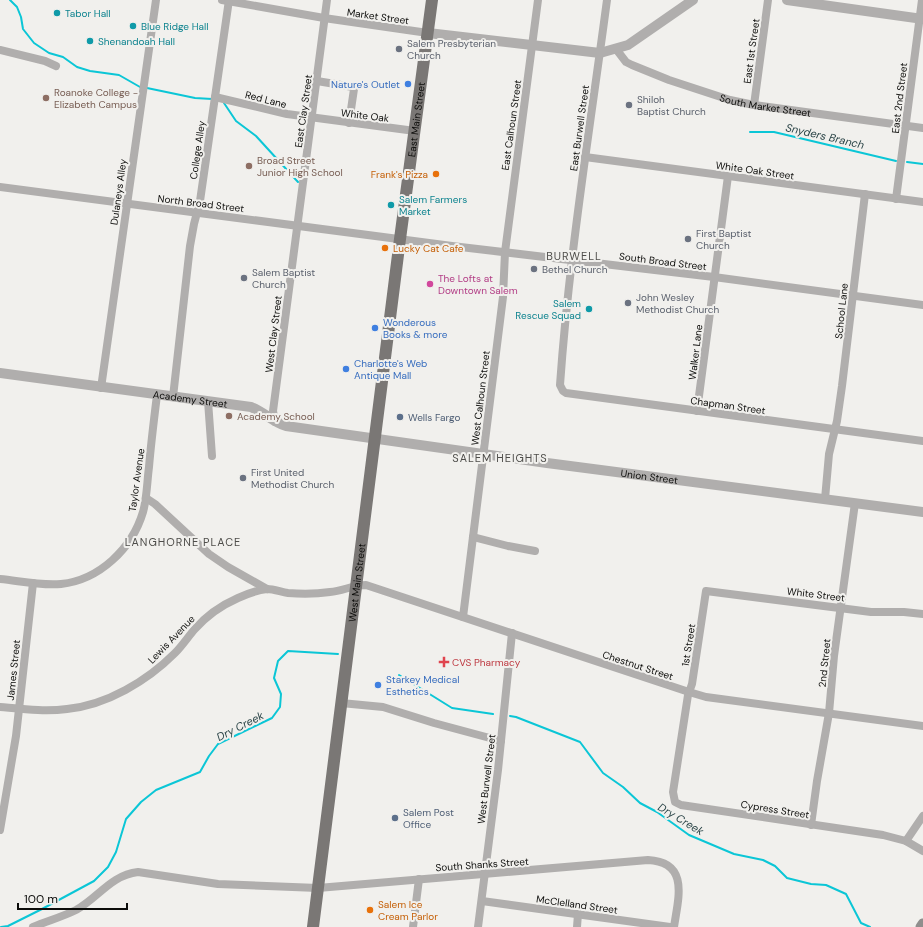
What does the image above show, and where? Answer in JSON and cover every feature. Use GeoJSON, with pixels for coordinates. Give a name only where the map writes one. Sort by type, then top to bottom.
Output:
{"type":"FeatureCollection","features":[{"type":"Feature","properties":{"kind":"main road","name":"East Main Street"},"geometry":{"type":"LineString","coordinates":[[400,239],[432,0]]}},
{"type":"Feature","properties":{"kind":"main road","name":"West Main Street"},"geometry":{"type":"LineString","coordinates":[[313,927],[400,239]]}},
{"type":"Feature","properties":{"kind":"street","name":"Dulaneys Alley"},"geometry":{"type":"LineString","coordinates":[[101,388],[156,0]]}},
{"type":"Feature","properties":{"kind":"street","name":"Market Street"},"geometry":{"type":"LineString","coordinates":[[227,0],[324,18],[428,34]]}},
{"type":"Feature","properties":{"kind":"street","name":"College Alley"},"geometry":{"type":"LineString","coordinates":[[173,397],[190,246],[197,212],[215,97],[227,0]]}},
{"type":"Feature","properties":{"kind":"street","name":"East Clay Street"},"geometry":{"type":"LineString","coordinates":[[297,225],[327,0]]}},
{"type":"Feature","properties":{"kind":"street","name":"East Calhoun Street"},"geometry":{"type":"LineString","coordinates":[[505,252],[538,0]]}},
{"type":"Feature","properties":{"kind":"street","name":"East Burwell Street"},"geometry":{"type":"LineString","coordinates":[[572,260],[607,0]]}},
{"type":"Feature","properties":{"kind":"street"},"geometry":{"type":"LineString","coordinates":[[428,34],[600,52],[628,45],[693,0]]}},
{"type":"Feature","properties":{"kind":"street","name":"East 1st Street"},"geometry":{"type":"LineString","coordinates":[[754,105],[768,0]]}},
{"type":"Feature","properties":{"kind":"street"},"geometry":{"type":"LineString","coordinates":[[787,0],[921,18]]}},
{"type":"Feature","properties":{"kind":"street","name":"East 2nd Street"},"geometry":{"type":"LineString","coordinates":[[896,199],[921,18],[922,0]]}},
{"type":"Feature","properties":{"kind":"street","name":"South Market Street"},"geometry":{"type":"LineString","coordinates":[[616,49],[626,62],[632,65],[669,80],[730,100],[754,105],[923,128]]}},
{"type":"Feature","properties":{"kind":"street"},"geometry":{"type":"LineString","coordinates":[[0,50],[45,61],[56,66]]}},
{"type":"Feature","properties":{"kind":"street"},"geometry":{"type":"LineString","coordinates":[[317,81],[353,87],[350,123]]}},
{"type":"Feature","properties":{"kind":"street","name":"Red Lane"},"geometry":{"type":"LineString","coordinates":[[215,97],[287,114],[312,118]]}},
{"type":"Feature","properties":{"kind":"street","name":"White Oak"},"geometry":{"type":"LineString","coordinates":[[312,118],[415,131]]}},
{"type":"Feature","properties":{"kind":"street","name":"White Oak Street"},"geometry":{"type":"LineString","coordinates":[[585,157],[923,202]]}},
{"type":"Feature","properties":{"kind":"street","name":"Walker Lane"},"geometry":{"type":"LineString","coordinates":[[697,411],[728,176]]}},
{"type":"Feature","properties":{"kind":"street","name":"North Broad Street"},"geometry":{"type":"LineString","coordinates":[[0,187],[400,239]]}},
{"type":"Feature","properties":{"kind":"street","name":"School Lane"},"geometry":{"type":"LineString","coordinates":[[824,499],[829,454],[842,386],[865,194]]}},
{"type":"Feature","properties":{"kind":"street","name":"West Clay Street"},"geometry":{"type":"LineString","coordinates":[[275,422],[273,410],[297,225]]}},
{"type":"Feature","properties":{"kind":"street","name":"South Broad Street"},"geometry":{"type":"LineString","coordinates":[[400,239],[714,277],[923,305]]}},
{"type":"Feature","properties":{"kind":"street","name":"West Calhoun Street"},"geometry":{"type":"LineString","coordinates":[[463,617],[503,297],[505,252]]}},
{"type":"Feature","properties":{"kind":"street","name":"Chapman Street"},"geometry":{"type":"LineString","coordinates":[[572,260],[560,385],[566,393],[923,441]]}},
{"type":"Feature","properties":{"kind":"street","name":"Academy Street"},"geometry":{"type":"LineString","coordinates":[[0,373],[101,388],[251,407],[266,414],[275,422],[286,426],[375,438]]}},
{"type":"Feature","properties":{"kind":"street","name":"Taylor Avenue"},"geometry":{"type":"LineString","coordinates":[[0,579],[32,583],[60,584],[72,582],[95,574],[115,558],[132,535],[142,513],[146,498],[156,394]]}},
{"type":"Feature","properties":{"kind":"street"},"geometry":{"type":"LineString","coordinates":[[208,402],[212,456]]}},
{"type":"Feature","properties":{"kind":"street","name":"Union Street"},"geometry":{"type":"LineString","coordinates":[[375,438],[923,512]]}},
{"type":"Feature","properties":{"kind":"street"},"geometry":{"type":"LineString","coordinates":[[146,498],[155,504],[209,554],[228,567],[267,589]]}},
{"type":"Feature","properties":{"kind":"street","name":"2nd Street"},"geometry":{"type":"LineString","coordinates":[[811,825],[829,713],[855,503]]}},
{"type":"Feature","properties":{"kind":"street"},"geometry":{"type":"LineString","coordinates":[[474,537],[535,551]]}},
{"type":"Feature","properties":{"kind":"street","name":"James Street"},"geometry":{"type":"LineString","coordinates":[[0,830],[19,709],[32,583]]}},
{"type":"Feature","properties":{"kind":"street","name":"Lewis Avenue"},"geometry":{"type":"LineString","coordinates":[[0,707],[19,709],[67,709],[93,704],[135,685],[164,664],[195,629],[217,610],[238,598],[267,589],[286,593],[311,594],[331,592],[356,585]]}},
{"type":"Feature","properties":{"kind":"street","name":"Chestnut Street"},"geometry":{"type":"LineString","coordinates":[[356,585],[366,585],[706,697],[923,726]]}},
{"type":"Feature","properties":{"kind":"street","name":"White Street"},"geometry":{"type":"LineString","coordinates":[[706,591],[871,612],[904,612],[923,614]]}},
{"type":"Feature","properties":{"kind":"street","name":"1st Street"},"geometry":{"type":"LineString","coordinates":[[679,749],[689,692],[692,684],[706,591]]}},
{"type":"Feature","properties":{"kind":"street","name":"West Burwell Street"},"geometry":{"type":"LineString","coordinates":[[478,927],[501,741],[512,633]]}},
{"type":"Feature","properties":{"kind":"street"},"geometry":{"type":"LineString","coordinates":[[341,703],[383,707],[434,723],[501,741]]}},
{"type":"Feature","properties":{"kind":"street","name":"Cypress Street"},"geometry":{"type":"LineString","coordinates":[[679,749],[673,792],[674,798],[678,804],[883,835],[906,841],[923,851]]}},
{"type":"Feature","properties":{"kind":"street"},"geometry":{"type":"LineString","coordinates":[[906,841],[923,816]]}},
{"type":"Feature","properties":{"kind":"street","name":"South Shanks Street"},"geometry":{"type":"LineString","coordinates":[[33,927],[76,910],[113,881],[130,873],[145,872],[218,884],[318,888],[648,860],[655,860],[668,865],[677,874],[679,880],[679,894],[674,927]]}},
{"type":"Feature","properties":{"kind":"street"},"geometry":{"type":"LineString","coordinates":[[413,927],[419,879]]}},
{"type":"Feature","properties":{"kind":"street","name":"McClelland Street"},"geometry":{"type":"LineString","coordinates":[[482,900],[670,927]]}},
{"type":"Feature","properties":{"kind":"street"},"geometry":{"type":"LineString","coordinates":[[577,927],[578,914]]}},
{"type":"Feature","properties":{"kind":"waterway"},"geometry":{"type":"LineString","coordinates":[[10,0],[17,7],[21,17],[23,29],[34,43],[49,53],[63,57],[77,67],[90,71],[119,75],[140,87]]}},
{"type":"Feature","properties":{"kind":"waterway"},"geometry":{"type":"LineString","coordinates":[[147,88],[195,98],[212,99]]}},
{"type":"Feature","properties":{"kind":"waterway"},"geometry":{"type":"LineString","coordinates":[[224,103],[236,121],[256,136],[298,182]]}},
{"type":"Feature","properties":{"kind":"waterway","name":"Snyders Branch"},"geometry":{"type":"LineString","coordinates":[[750,132],[774,132],[896,161]]}},
{"type":"Feature","properties":{"kind":"waterway","name":"Snyders Branch"},"geometry":{"type":"LineString","coordinates":[[907,162],[923,164]]}},
{"type":"Feature","properties":{"kind":"waterway","name":"Dry Creek"},"geometry":{"type":"LineString","coordinates":[[1,927],[8,926],[94,881],[108,867],[116,852],[126,819],[141,802],[156,790],[200,772],[218,744],[272,718],[280,707],[281,694],[274,678],[278,661],[288,651],[338,654]]}},
{"type":"Feature","properties":{"kind":"waterway","name":"Dry Creek"},"geometry":{"type":"LineString","coordinates":[[399,675],[452,708],[493,714]]}},
{"type":"Feature","properties":{"kind":"waterway","name":"Dry Creek"},"geometry":{"type":"LineString","coordinates":[[510,716],[580,742],[603,773],[623,787],[640,803],[657,812],[689,835],[734,854],[763,860],[775,866],[787,878],[811,884],[826,885],[846,894],[861,923],[870,927]]}},
{"type":"Feature","properties":{"kind":"place","name":"Tabor Hall"},"geometry":{"type":"Point","coordinates":[57,13]}},
{"type":"Feature","properties":{"kind":"place","name":"Blue Ridge Hall"},"geometry":{"type":"Point","coordinates":[133,26]}},
{"type":"Feature","properties":{"kind":"place","name":"Shenandoah Hall"},"geometry":{"type":"Point","coordinates":[90,41]}},
{"type":"Feature","properties":{"kind":"place","name":"Salem Presbyterian Church"},"geometry":{"type":"Point","coordinates":[399,49]}},
{"type":"Feature","properties":{"kind":"place","name":"Nature's Outlet"},"geometry":{"type":"Point","coordinates":[408,84]}},
{"type":"Feature","properties":{"kind":"place","name":"Roanoke College - Elizabeth Campus"},"geometry":{"type":"Point","coordinates":[46,98]}},
{"type":"Feature","properties":{"kind":"place","name":"Shiloh Baptist Church"},"geometry":{"type":"Point","coordinates":[629,105]}},
{"type":"Feature","properties":{"kind":"place","name":"Broad Street Junior High School"},"geometry":{"type":"Point","coordinates":[249,166]}},
{"type":"Feature","properties":{"kind":"place","name":"Frank's Pizza"},"geometry":{"type":"Point","coordinates":[436,174]}},
{"type":"Feature","properties":{"kind":"place","name":"Salem Farmers Market"},"geometry":{"type":"Point","coordinates":[391,205]}},
{"type":"Feature","properties":{"kind":"place","name":"First Baptist Church"},"geometry":{"type":"Point","coordinates":[688,239]}},
{"type":"Feature","properties":{"kind":"place","name":"Lucky Cat Cafe"},"geometry":{"type":"Point","coordinates":[385,248]}},
{"type":"Feature","properties":{"kind":"place","name":"Bethel Church"},"geometry":{"type":"Point","coordinates":[534,269]}},
{"type":"Feature","properties":{"kind":"place","name":"Salem Baptist Church"},"geometry":{"type":"Point","coordinates":[244,278]}},
{"type":"Feature","properties":{"kind":"place","name":"The Lofts at Downtown Salem"},"geometry":{"type":"Point","coordinates":[430,284]}},
{"type":"Feature","properties":{"kind":"place","name":"John Wesley Methodist Church"},"geometry":{"type":"Point","coordinates":[628,303]}},
{"type":"Feature","properties":{"kind":"place","name":"Salem Rescue Squad"},"geometry":{"type":"Point","coordinates":[589,309]}},
{"type":"Feature","properties":{"kind":"place","name":"Wonderous Books & more"},"geometry":{"type":"Point","coordinates":[375,328]}},
{"type":"Feature","properties":{"kind":"place","name":"Charlotte's Web Antique Mall"},"geometry":{"type":"Point","coordinates":[346,369]}},
{"type":"Feature","properties":{"kind":"place","name":"Academy School"},"geometry":{"type":"Point","coordinates":[229,416]}},
{"type":"Feature","properties":{"kind":"place","name":"Wells Fargo"},"geometry":{"type":"Point","coordinates":[400,417]}},
{"type":"Feature","properties":{"kind":"place","name":"First United Methodist Church"},"geometry":{"type":"Point","coordinates":[243,478]}},
{"type":"Feature","properties":{"kind":"place","name":"CVS Pharmacy"},"geometry":{"type":"Point","coordinates":[444,662]}},
{"type":"Feature","properties":{"kind":"place","name":"Starkey Medical Esthetics"},"geometry":{"type":"Point","coordinates":[378,685]}},
{"type":"Feature","properties":{"kind":"place","name":"Salem Post Office"},"geometry":{"type":"Point","coordinates":[395,818]}},
{"type":"Feature","properties":{"kind":"place","name":"Salem Ice Cream Parlor"},"geometry":{"type":"Point","coordinates":[370,910]}},
{"type":"Feature","properties":{"kind":"district","name":"BURWELL"},"geometry":{"type":"Point","coordinates":[574,256]}},
{"type":"Feature","properties":{"kind":"district","name":"SALEM HEIGHTS"},"geometry":{"type":"Point","coordinates":[500,458]}},
{"type":"Feature","properties":{"kind":"district","name":"LANGHORNE PLACE"},"geometry":{"type":"Point","coordinates":[183,542]}}]}
